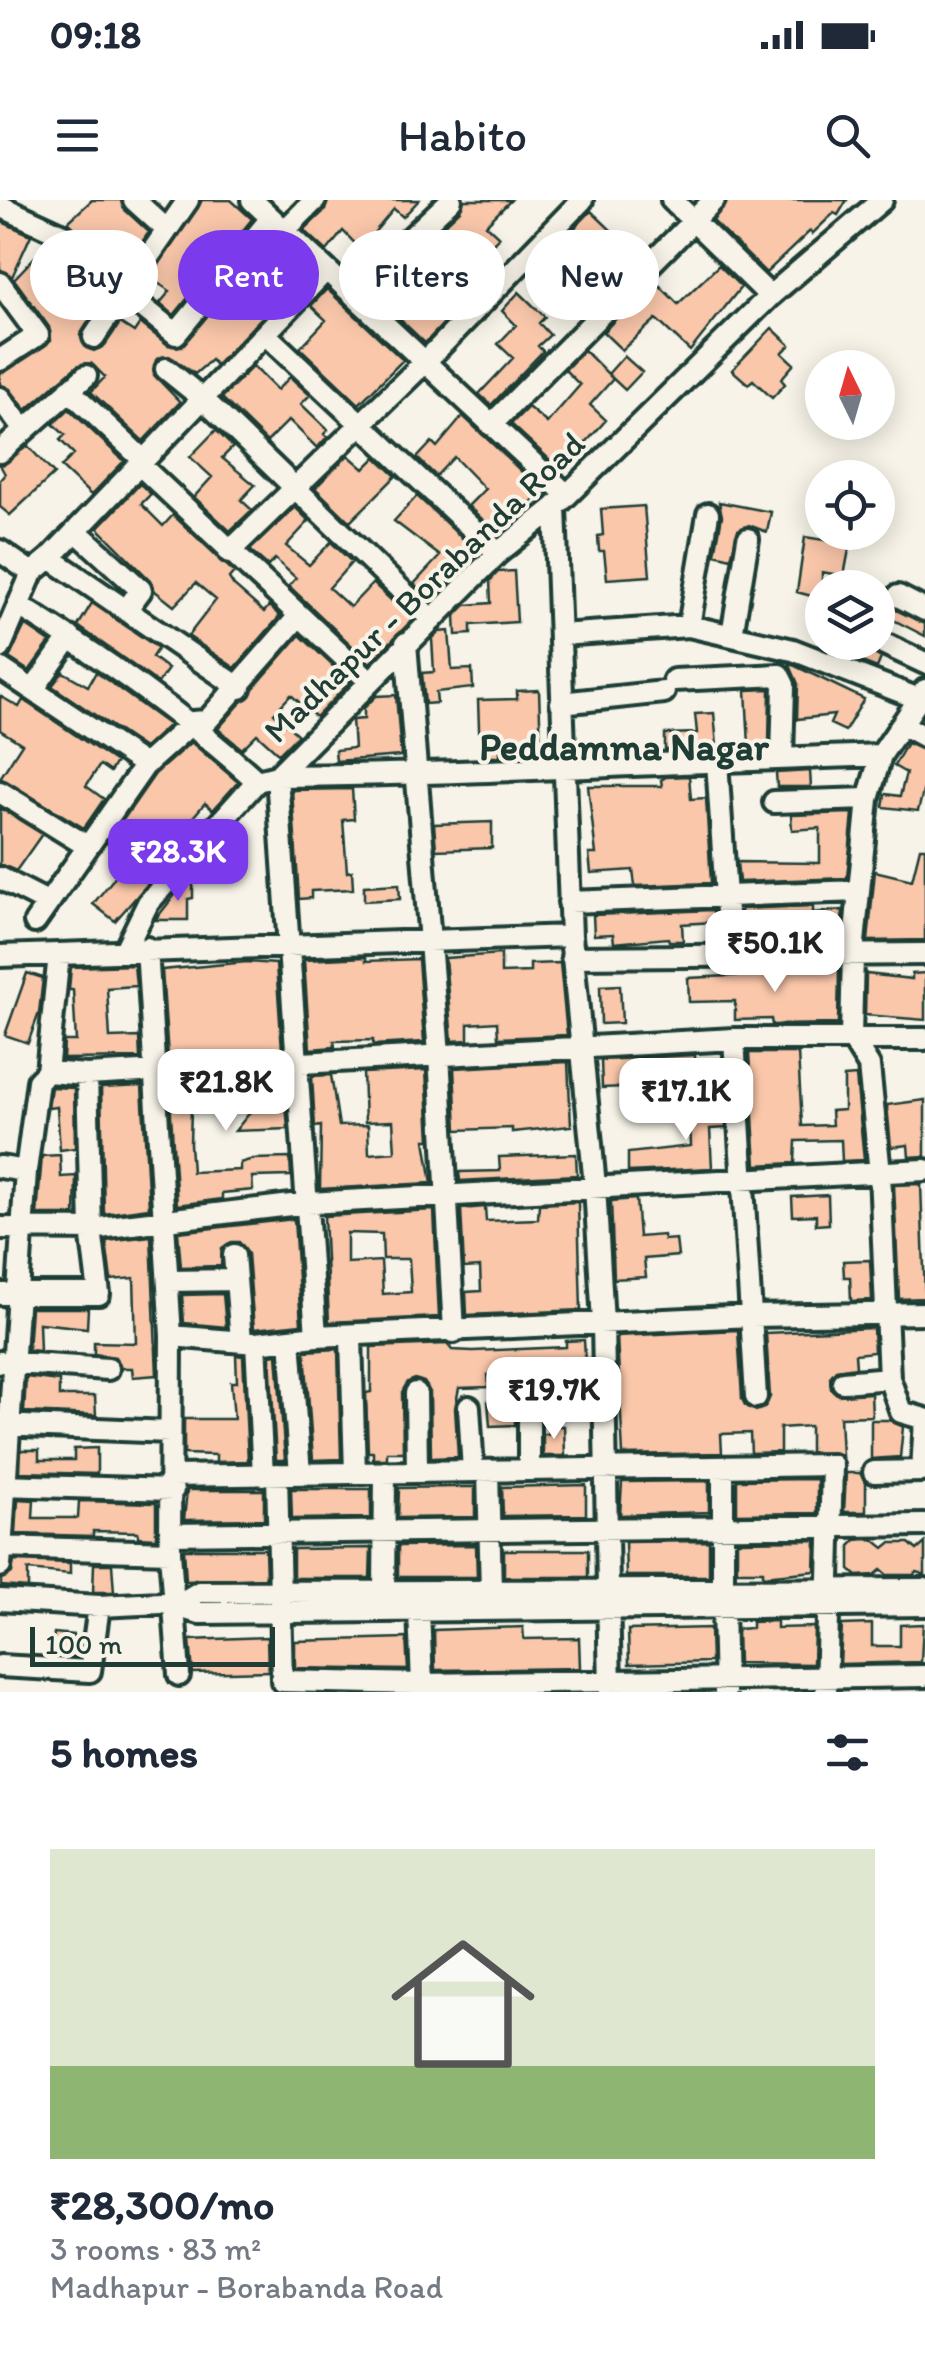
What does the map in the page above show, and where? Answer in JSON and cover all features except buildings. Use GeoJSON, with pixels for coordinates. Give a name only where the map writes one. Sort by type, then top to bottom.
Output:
{"type":"FeatureCollection","features":[{"type":"Feature","properties":{"kind":"street"},"geometry":{"type":"LineString","coordinates":[[134,200],[167,230]]}},
{"type":"Feature","properties":{"kind":"street"},"geometry":{"type":"LineString","coordinates":[[158,243],[188,200]]}},
{"type":"Feature","properties":{"kind":"street"},"geometry":{"type":"LineString","coordinates":[[252,200],[339,281]]}},
{"type":"Feature","properties":{"kind":"street"},"geometry":{"type":"LineString","coordinates":[[158,319],[176,334],[278,224],[314,200]]}},
{"type":"Feature","properties":{"kind":"street"},"geometry":{"type":"LineString","coordinates":[[418,230],[450,200]]}},
{"type":"Feature","properties":{"kind":"street"},"geometry":{"type":"LineString","coordinates":[[229,552],[424,363],[582,200]]}},
{"type":"Feature","properties":{"kind":"street"},"geometry":{"type":"LineString","coordinates":[[672,200],[770,296]]}},
{"type":"Feature","properties":{"kind":"street"},"geometry":{"type":"LineString","coordinates":[[491,425],[714,200]]}},
{"type":"Feature","properties":{"kind":"street","name":"Madhapur - Borabanda Road"},"geometry":{"type":"LineString","coordinates":[[126,950],[148,903],[267,778],[770,296],[832,239],[883,201]]}},
{"type":"Feature","properties":{"kind":"street"},"geometry":{"type":"LineString","coordinates":[[0,206],[52,230]]}},
{"type":"Feature","properties":{"kind":"street"},"geometry":{"type":"LineString","coordinates":[[0,648],[32,573],[76,532],[326,270]]}},
{"type":"Feature","properties":{"kind":"street"},"geometry":{"type":"LineString","coordinates":[[0,283],[38,336],[0,360]]}},
{"type":"Feature","properties":{"kind":"street"},"geometry":{"type":"LineString","coordinates":[[94,337],[105,320]]}},
{"type":"Feature","properties":{"kind":"street"},"geometry":{"type":"LineString","coordinates":[[381,320],[491,425],[561,500],[560,702],[572,947],[595,1186],[603,1323],[610,1686]]}},
{"type":"Feature","properties":{"kind":"street"},"geometry":{"type":"LineString","coordinates":[[265,334],[498,553]]}},
{"type":"Feature","properties":{"kind":"street"},"geometry":{"type":"LineString","coordinates":[[166,370],[202,398],[432,620]]}},
{"type":"Feature","properties":{"kind":"street"},"geometry":{"type":"LineString","coordinates":[[0,452],[86,376]]}},
{"type":"Feature","properties":{"kind":"street"},"geometry":{"type":"LineString","coordinates":[[68,390],[138,455],[140,465],[229,552],[368,680]]}},
{"type":"Feature","properties":{"kind":"street"},"geometry":{"type":"LineString","coordinates":[[0,398],[22,429]]}},
{"type":"Feature","properties":{"kind":"street"},"geometry":{"type":"LineString","coordinates":[[689,626],[708,514]]}},
{"type":"Feature","properties":{"kind":"street"},"geometry":{"type":"LineString","coordinates":[[76,532],[141,590],[126,610]]}},
{"type":"Feature","properties":{"kind":"street"},"geometry":{"type":"LineString","coordinates":[[732,635],[748,538]]}},
{"type":"Feature","properties":{"kind":"street"},"geometry":{"type":"LineString","coordinates":[[0,551],[32,573]]}},
{"type":"Feature","properties":{"kind":"street"},"geometry":{"type":"LineString","coordinates":[[50,558],[240,688]]}},
{"type":"Feature","properties":{"kind":"street"},"geometry":{"type":"LineString","coordinates":[[898,596],[925,610]]}},
{"type":"Feature","properties":{"kind":"street"},"geometry":{"type":"LineString","coordinates":[[18,605],[70,637],[267,778],[882,755]]}},
{"type":"Feature","properties":{"kind":"street"},"geometry":{"type":"LineString","coordinates":[[34,922],[146,765],[192,722],[207,721],[240,688],[298,617]]}},
{"type":"Feature","properties":{"kind":"street"},"geometry":{"type":"LineString","coordinates":[[560,634],[689,626],[793,650],[922,694],[882,755],[868,799],[853,953],[852,1037],[869,1066],[880,1173],[889,1378],[901,1412],[925,1419],[922,1470],[874,1472]]}},
{"type":"Feature","properties":{"kind":"street"},"geometry":{"type":"LineString","coordinates":[[32,690],[70,637]]}},
{"type":"Feature","properties":{"kind":"street"},"geometry":{"type":"LineString","coordinates":[[406,643],[439,1054],[454,1332]]}},
{"type":"Feature","properties":{"kind":"street"},"geometry":{"type":"LineString","coordinates":[[895,648],[925,663]]}},
{"type":"Feature","properties":{"kind":"street"},"geometry":{"type":"LineString","coordinates":[[0,668],[146,765]]}},
{"type":"Feature","properties":{"kind":"street"},"geometry":{"type":"LineString","coordinates":[[560,702],[779,675],[784,685],[782,759]]}},
{"type":"Feature","properties":{"kind":"street"},"geometry":{"type":"LineString","coordinates":[[903,724],[925,736]]}},
{"type":"Feature","properties":{"kind":"street"},"geometry":{"type":"LineString","coordinates":[[717,761],[730,958]]}},
{"type":"Feature","properties":{"kind":"street"},"geometry":{"type":"LineString","coordinates":[[267,778],[291,946],[316,1336]]}},
{"type":"Feature","properties":{"kind":"street"},"geometry":{"type":"LineString","coordinates":[[0,792],[87,846]]}},
{"type":"Feature","properties":{"kind":"street"},"geometry":{"type":"LineString","coordinates":[[774,802],[868,799]]}},
{"type":"Feature","properties":{"kind":"street"},"geometry":{"type":"LineString","coordinates":[[0,878],[47,902]]}},
{"type":"Feature","properties":{"kind":"street"},"geometry":{"type":"LineString","coordinates":[[569,902],[860,891]]}},
{"type":"Feature","properties":{"kind":"street"},"geometry":{"type":"LineString","coordinates":[[0,956],[147,948],[430,942],[730,958],[925,954]]}},
{"type":"Feature","properties":{"kind":"street"},"geometry":{"type":"LineString","coordinates":[[147,948],[169,1282],[171,1543],[179,1602],[178,1675]]}},
{"type":"Feature","properties":{"kind":"street"},"geometry":{"type":"LineString","coordinates":[[0,1566],[10,1294],[23,1229],[38,1081],[47,1072],[59,954]]}},
{"type":"Feature","properties":{"kind":"street"},"geometry":{"type":"LineString","coordinates":[[734,1039],[756,1397]]}},
{"type":"Feature","properties":{"kind":"street"},"geometry":{"type":"LineString","coordinates":[[47,1072],[156,1072],[299,1060],[580,1050],[734,1039],[925,1039]]}},
{"type":"Feature","properties":{"kind":"street"},"geometry":{"type":"LineString","coordinates":[[10,1294],[99,1294],[91,1229],[87,1075]]}},
{"type":"Feature","properties":{"kind":"street"},"geometry":{"type":"LineString","coordinates":[[0,1167],[26,1171]]}},
{"type":"Feature","properties":{"kind":"street"},"geometry":{"type":"LineString","coordinates":[[0,1228],[91,1229],[308,1203],[925,1170]]}},
{"type":"Feature","properties":{"kind":"street"},"geometry":{"type":"LineString","coordinates":[[234,1256],[278,1532],[282,1681],[470,1688],[826,1684],[925,1676]]}},
{"type":"Feature","properties":{"kind":"street"},"geometry":{"type":"LineString","coordinates":[[169,1282],[236,1280]]}},
{"type":"Feature","properties":{"kind":"street"},"geometry":{"type":"LineString","coordinates":[[171,1336],[249,1342],[752,1316],[925,1313]]}},
{"type":"Feature","properties":{"kind":"street"},"geometry":{"type":"LineString","coordinates":[[351,1337],[355,1473]]}},
{"type":"Feature","properties":{"kind":"street"},"geometry":{"type":"LineString","coordinates":[[290,1340],[300,1474]]}},
{"type":"Feature","properties":{"kind":"street"},"geometry":{"type":"LineString","coordinates":[[7,1362],[108,1369]]}},
{"type":"Feature","properties":{"kind":"street"},"geometry":{"type":"LineString","coordinates":[[843,1382],[889,1378]]}},
{"type":"Feature","properties":{"kind":"street"},"geometry":{"type":"LineString","coordinates":[[529,1386],[529,1470]]}},
{"type":"Feature","properties":{"kind":"street"},"geometry":{"type":"LineString","coordinates":[[416,1393],[418,1472]]}},
{"type":"Feature","properties":{"kind":"street"},"geometry":{"type":"LineString","coordinates":[[469,1407],[489,1529],[492,1592]]}},
{"type":"Feature","properties":{"kind":"street"},"geometry":{"type":"LineString","coordinates":[[5,1425],[170,1432]]}},
{"type":"Feature","properties":{"kind":"street"},"geometry":{"type":"LineString","coordinates":[[3,1485],[172,1483],[270,1474],[832,1465],[826,1684]]}},
{"type":"Feature","properties":{"kind":"street"},"geometry":{"type":"LineString","coordinates":[[724,1467],[725,1685]]}},
{"type":"Feature","properties":{"kind":"street"},"geometry":{"type":"LineString","coordinates":[[384,1592],[386,1472]]}},
{"type":"Feature","properties":{"kind":"street"},"geometry":{"type":"LineString","coordinates":[[0,1547],[171,1543],[278,1532],[925,1525]]}},
{"type":"Feature","properties":{"kind":"street"},"geometry":{"type":"LineString","coordinates":[[826,1598],[925,1589]]}},
{"type":"Feature","properties":{"kind":"street"},"geometry":{"type":"LineString","coordinates":[[0,1600],[98,1606],[179,1602],[199,1592],[282,1603],[419,1610],[607,1600],[826,1598],[925,1605]]}},
{"type":"Feature","properties":{"kind":"street"},"geometry":{"type":"LineString","coordinates":[[282,1603],[384,1592],[492,1592],[607,1600]]}},
{"type":"Feature","properties":{"kind":"street"},"geometry":{"type":"LineString","coordinates":[[0,1666],[90,1671],[98,1606]]}},
{"type":"Feature","properties":{"kind":"street"},"geometry":{"type":"LineString","coordinates":[[419,1610],[422,1684]]}},
{"type":"Feature","properties":{"kind":"district","name":"Peddamma Nagar"},"geometry":{"type":"Point","coordinates":[624,747]}}]}
